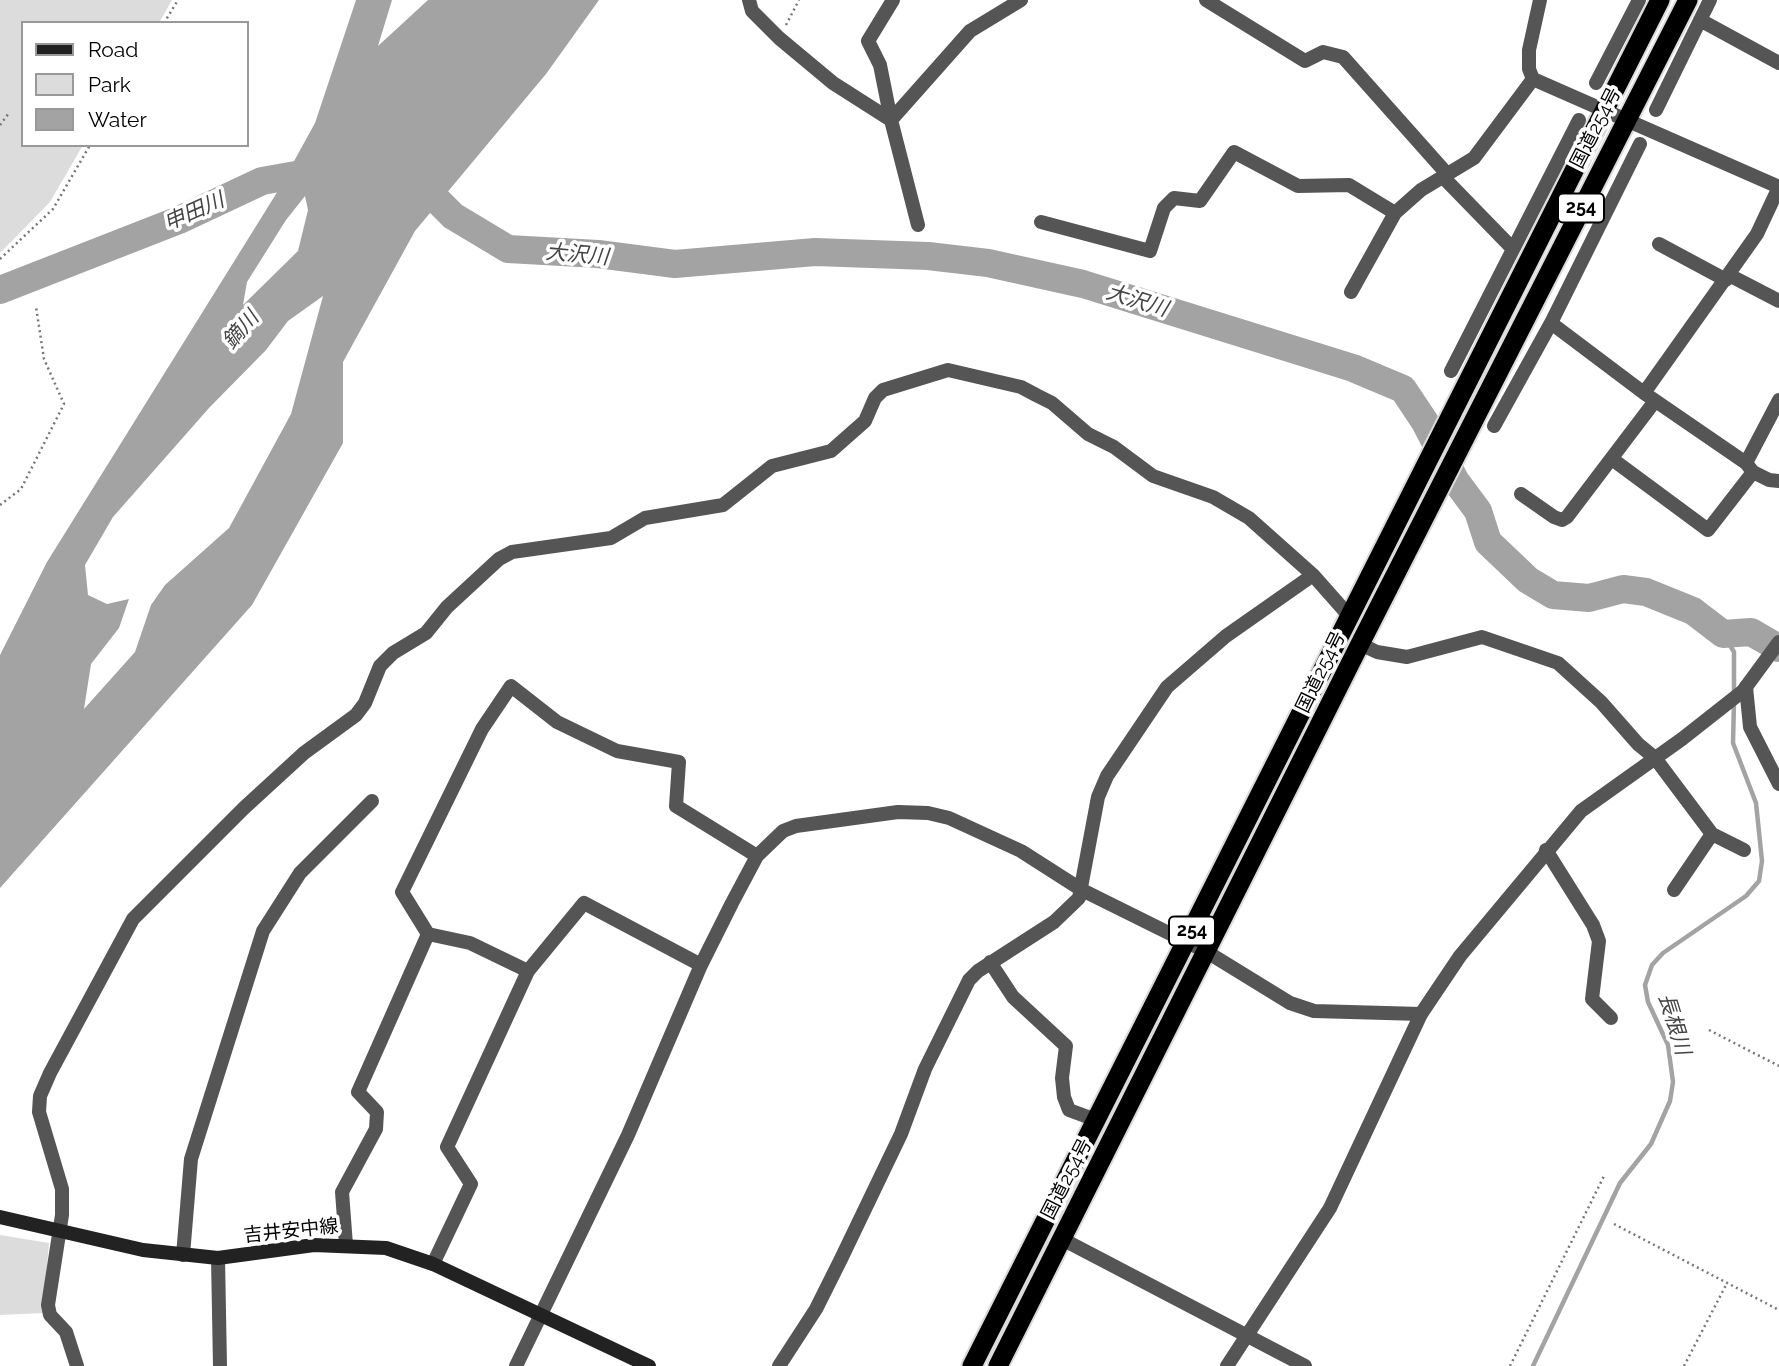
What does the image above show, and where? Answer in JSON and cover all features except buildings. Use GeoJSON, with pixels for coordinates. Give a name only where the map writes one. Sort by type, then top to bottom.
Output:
{"type":"FeatureCollection","features":[{"type":"Feature","properties":{"kind":"highway","name":"国道254号"},"geometry":{"type":"LineString","coordinates":[[972,1366],[1660,0]]}},
{"type":"Feature","properties":{"kind":"highway","name":"国道254号"},"geometry":{"type":"LineString","coordinates":[[998,1366],[1360,644],[1427,517],[1485,422],[1576,218],[1688,0]]}},
{"type":"Feature","properties":{"kind":"main road","name":"吉井安中線"},"geometry":{"type":"LineString","coordinates":[[0,1217],[143,1250],[218,1258],[314,1245],[386,1248],[433,1264],[541,1312],[622,1360],[649,1366]]}},
{"type":"Feature","properties":{"kind":"street"},"geometry":{"type":"LineString","coordinates":[[749,0],[752,11],[832,83],[891,120]]}},
{"type":"Feature","properties":{"kind":"street"},"geometry":{"type":"LineString","coordinates":[[893,0],[868,41],[880,65],[918,225]]}},
{"type":"Feature","properties":{"kind":"street"},"geometry":{"type":"LineString","coordinates":[[891,120],[970,31],[1021,0]]}},
{"type":"Feature","properties":{"kind":"street"},"geometry":{"type":"LineString","coordinates":[[1206,0],[1305,61],[1323,52],[1343,57],[1446,176],[1514,249]]}},
{"type":"Feature","properties":{"kind":"street"},"geometry":{"type":"LineString","coordinates":[[1351,292],[1395,213],[1421,190],[1474,158],[1533,79],[1528,50],[1540,0]]}},
{"type":"Feature","properties":{"kind":"street"},"geometry":{"type":"LineString","coordinates":[[1597,83],[1639,0]]}},
{"type":"Feature","properties":{"kind":"street"},"geometry":{"type":"LineString","coordinates":[[1646,29],[1653,0]]}},
{"type":"Feature","properties":{"kind":"street"},"geometry":{"type":"LineString","coordinates":[[1656,110],[1710,0]]}},
{"type":"Feature","properties":{"kind":"street"},"geometry":{"type":"LineString","coordinates":[[1700,20],[1779,63]]}},
{"type":"Feature","properties":{"kind":"street"},"geometry":{"type":"LineString","coordinates":[[1521,494],[1562,520],[1567,517],[1612,460],[1757,234],[1779,187],[1533,79]]}},
{"type":"Feature","properties":{"kind":"street"},"geometry":{"type":"LineString","coordinates":[[1451,371],[1579,120]]}},
{"type":"Feature","properties":{"kind":"street"},"geometry":{"type":"LineString","coordinates":[[1485,422],[1551,323],[1640,144]]}},
{"type":"Feature","properties":{"kind":"street"},"geometry":{"type":"LineString","coordinates":[[1041,222],[1150,251],[1164,208],[1174,198],[1200,201],[1234,152],[1298,186],[1349,185],[1395,213]]}},
{"type":"Feature","properties":{"kind":"street"},"geometry":{"type":"LineString","coordinates":[[1575,274],[1576,218]]}},
{"type":"Feature","properties":{"kind":"street"},"geometry":{"type":"LineString","coordinates":[[1659,244],[1779,301]]}},
{"type":"Feature","properties":{"kind":"street"},"geometry":{"type":"LineString","coordinates":[[1551,323],[1749,467],[1769,480],[1779,481]]}},
{"type":"Feature","properties":{"kind":"street"},"geometry":{"type":"LineString","coordinates":[[78,1366],[66,1332],[50,1315],[48,1305],[61,1232],[62,1189],[39,1112],[40,1096],[133,919],[244,808],[304,753],[356,715],[365,703],[380,666],[393,653],[426,633],[447,607],[499,559],[512,552],[611,538],[645,518],[723,505],[772,466],[831,451],[865,421],[875,398],[883,390],[948,370],[1021,387],[1052,403],[1088,434],[1114,447],[1153,476],[1213,497],[1249,518],[1313,575],[1351,618]]}},
{"type":"Feature","properties":{"kind":"street"},"geometry":{"type":"LineString","coordinates":[[1612,460],[1708,530],[1749,467],[1779,400]]}},
{"type":"Feature","properties":{"kind":"street"},"geometry":{"type":"LineString","coordinates":[[779,1366],[816,1309],[835,1272],[901,1134],[925,1069],[969,980],[990,962],[1054,922],[1079,898],[1098,797],[1107,776],[1167,687],[1226,636],[1313,575]]}},
{"type":"Feature","properties":{"kind":"street"},"geometry":{"type":"LineString","coordinates":[[1360,644],[1377,652],[1408,656],[1482,637],[1558,663],[1585,686],[1638,744],[1656,758],[1712,834],[1744,850]]}},
{"type":"Feature","properties":{"kind":"street"},"geometry":{"type":"LineString","coordinates":[[1227,1366],[1244,1336],[1330,1208],[1421,1014],[1460,956],[1581,811],[1656,758],[1744,689],[1779,642]]}},
{"type":"Feature","properties":{"kind":"street"},"geometry":{"type":"LineString","coordinates":[[528,971],[470,943],[428,934],[402,892],[482,729],[511,686],[557,722],[617,751],[679,762],[677,806],[757,856]]}},
{"type":"Feature","properties":{"kind":"street"},"geometry":{"type":"LineString","coordinates":[[1744,689],[1750,727],[1779,784]]}},
{"type":"Feature","properties":{"kind":"street"},"geometry":{"type":"LineString","coordinates":[[183,1255],[191,1159],[263,931],[300,873],[372,801]]}},
{"type":"Feature","properties":{"kind":"street"},"geometry":{"type":"LineString","coordinates":[[516,1366],[628,1135],[701,965],[757,856],[783,831],[796,826],[898,813],[928,813],[949,818],[1021,851],[1082,890],[1207,952],[1267,991],[1314,1011],[1421,1014]]}},
{"type":"Feature","properties":{"kind":"street"},"geometry":{"type":"LineString","coordinates":[[1674,890],[1712,834]]}},
{"type":"Feature","properties":{"kind":"street"},"geometry":{"type":"LineString","coordinates":[[1546,850],[1593,925],[1599,942],[1592,999],[1611,1018]]}},
{"type":"Feature","properties":{"kind":"street"},"geometry":{"type":"LineString","coordinates":[[433,1264],[471,1184],[447,1147],[528,971],[584,903],[701,965]]}},
{"type":"Feature","properties":{"kind":"street"},"geometry":{"type":"LineString","coordinates":[[346,1245],[342,1192],[376,1129],[376,1112],[359,1092],[428,934]]}},
{"type":"Feature","properties":{"kind":"street"},"geometry":{"type":"LineString","coordinates":[[990,962],[1013,997],[1053,1031],[1066,1046],[1062,1078],[1064,1097],[1069,1110],[1096,1120]]}},
{"type":"Feature","properties":{"kind":"street"},"geometry":{"type":"LineString","coordinates":[[1062,1239],[1305,1366]]}},
{"type":"Feature","properties":{"kind":"street"},"geometry":{"type":"LineString","coordinates":[[218,1258],[220,1366]]}},
{"type":"Feature","properties":{"kind":"path"},"geometry":{"type":"LineString","coordinates":[[165,21],[178,0]]}},
{"type":"Feature","properties":{"kind":"path"},"geometry":{"type":"LineString","coordinates":[[779,38],[799,0]]}},
{"type":"Feature","properties":{"kind":"path"},"geometry":{"type":"LineString","coordinates":[[0,125],[9,113]]}},
{"type":"Feature","properties":{"kind":"path"},"geometry":{"type":"LineString","coordinates":[[0,259],[52,209],[89,147]]}},
{"type":"Feature","properties":{"kind":"path"},"geometry":{"type":"LineString","coordinates":[[66,175],[71,177]]}},
{"type":"Feature","properties":{"kind":"path"},"geometry":{"type":"LineString","coordinates":[[0,505],[22,489],[64,404],[44,359],[36,307]]}},
{"type":"Feature","properties":{"kind":"path"},"geometry":{"type":"LineString","coordinates":[[1709,1030],[1779,1066]]}},
{"type":"Feature","properties":{"kind":"path"},"geometry":{"type":"LineString","coordinates":[[1510,1366],[1605,1174]]}},
{"type":"Feature","properties":{"kind":"path"},"geometry":{"type":"LineString","coordinates":[[1614,1224],[1779,1310]]}},
{"type":"Feature","properties":{"kind":"path"},"geometry":{"type":"LineString","coordinates":[[1684,1366],[1727,1283]]}},
{"type":"Feature","properties":{"kind":"green space"},"geometry":{"type":"Polygon","coordinates":[[[0,0],[172,0],[160,21],[21,21],[21,147],[82,147],[50,202],[0,253],[0,0]]]}},
{"type":"Feature","properties":{"kind":"green space"},"geometry":{"type":"Polygon","coordinates":[[[0,1235],[49,1243],[43,1313],[0,1315],[0,1235]]]}},
{"type":"Feature","properties":{"kind":"water","name":"鏑川"},"geometry":{"type":"Polygon","coordinates":[[[356,0],[392,0],[378,46],[428,0],[599,0],[546,74],[415,231],[343,362],[343,443],[252,605],[0,888],[0,655],[47,562],[276,194],[315,123],[356,0]],[[305,196],[286,220],[247,282],[243,305],[298,251],[308,210],[305,196]],[[323,296],[288,321],[266,350],[209,408],[113,517],[85,565],[88,595],[107,604],[129,599],[119,628],[91,664],[84,709],[135,652],[151,605],[165,585],[229,528],[291,414],[323,296]]]}},
{"type":"Feature","properties":{"kind":"waterway","name":"申田川"},"geometry":{"type":"LineString","coordinates":[[0,290],[179,220],[262,181],[324,170]]}},
{"type":"Feature","properties":{"kind":"waterway","name":"大沢川"},"geometry":{"type":"LineString","coordinates":[[414,177],[453,216],[508,249],[598,254],[675,264],[815,252],[928,256],[988,263],[1083,284],[1353,368],[1403,389],[1425,422],[1455,480],[1478,511],[1488,542],[1528,580],[1553,595],[1589,598],[1623,589],[1646,592],[1693,611],[1723,634],[1751,632],[1779,648]]}},
{"type":"Feature","properties":{"kind":"waterway","name":"長根川"},"geometry":{"type":"LineString","coordinates":[[1723,634],[1734,652],[1734,694]]}},
{"type":"Feature","properties":{"kind":"waterway","name":"長根川"},"geometry":{"type":"LineString","coordinates":[[1533,1366],[1620,1183],[1651,1144],[1670,1101],[1673,1082],[1668,1045],[1648,1002],[1645,985],[1652,965],[1663,953],[1746,896],[1759,881],[1762,861],[1756,803],[1733,743],[1734,702]]}}]}
